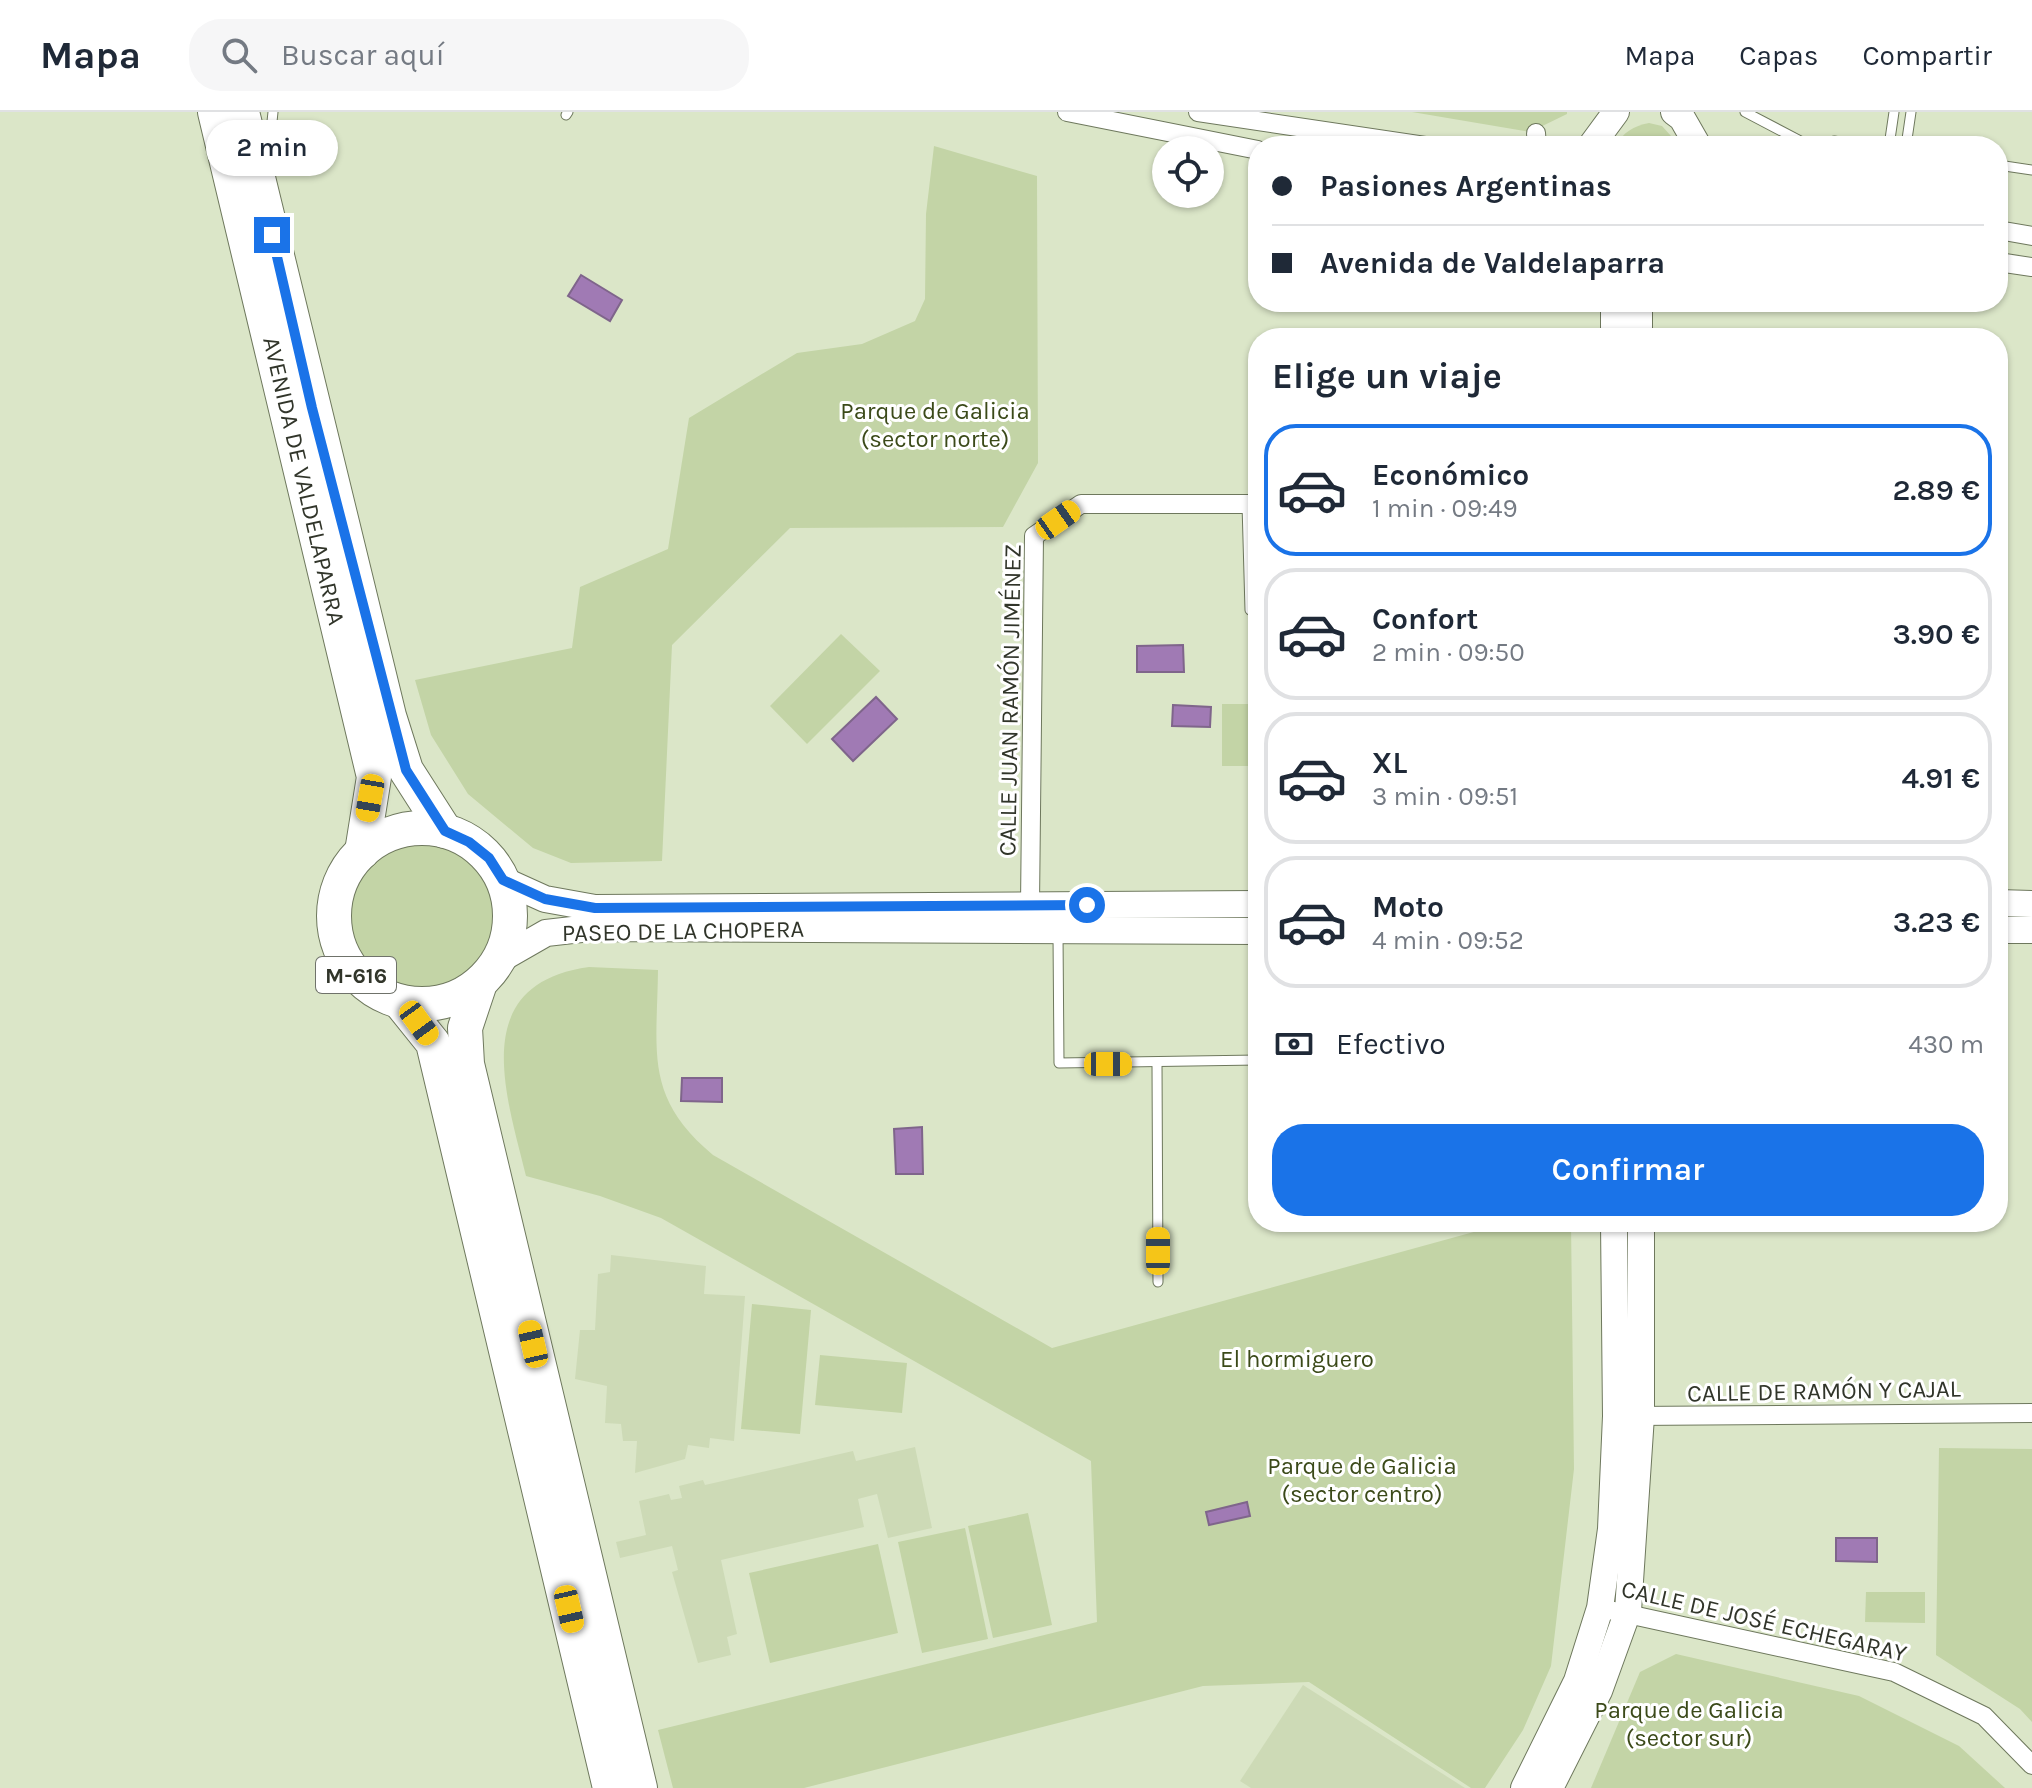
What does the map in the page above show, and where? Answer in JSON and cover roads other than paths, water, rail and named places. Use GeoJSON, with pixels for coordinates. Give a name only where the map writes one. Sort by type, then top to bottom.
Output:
{"type":"FeatureCollection","features":[{"type":"Feature","properties":{"kind":"highway","name":"AVENIDA DE VALDELAPARRA"},"geometry":{"type":"LineString","coordinates":[[215,112],[374,777],[362,852]]}},
{"type":"Feature","properties":{"kind":"highway","name":"AVENIDA DE VALDELAPARRA"},"geometry":{"type":"LineString","coordinates":[[256,118],[265,204],[389,716],[406,770],[445,831]]}},
{"type":"Feature","properties":{"kind":"highway","name":"M-616"},"geometry":{"type":"LineString","coordinates":[[503,880],[489,858],[469,842],[445,831],[415,828],[386,835],[362,852],[345,873],[335,898],[334,924],[340,951],[365,982],[400,1002],[433,1043],[610,1788]]}},
{"type":"Feature","properties":{"kind":"highway"},"geometry":{"type":"LineString","coordinates":[[503,880],[509,921],[465,1028],[467,1064],[640,1788]]}},
{"type":"Feature","properties":{"kind":"highway","name":"M-616"},"geometry":{"type":"LineString","coordinates":[[400,1002],[428,1004],[456,998],[489,972]]}},
{"type":"Feature","properties":{"kind":"main road"},"geometry":{"type":"LineString","coordinates":[[1674,112],[1695,136]]}},
{"type":"Feature","properties":{"kind":"main road"},"geometry":{"type":"LineString","coordinates":[[1597,136],[1611,115]]}},
{"type":"Feature","properties":{"kind":"main road","name":"PASEO DE LA CHOPERA"},"geometry":{"type":"LineString","coordinates":[[503,880],[545,899],[595,908],[1248,904]]}},
{"type":"Feature","properties":{"kind":"main road"},"geometry":{"type":"LineString","coordinates":[[2008,903],[2032,904]]}},
{"type":"Feature","properties":{"kind":"main road","name":"PASEO DE LA CHOPERA"},"geometry":{"type":"LineString","coordinates":[[489,972],[546,933],[590,928],[1248,931]]}},
{"type":"Feature","properties":{"kind":"main road"},"geometry":{"type":"LineString","coordinates":[[2008,930],[2032,930]]}},
{"type":"Feature","properties":{"kind":"main road"},"geometry":{"type":"LineString","coordinates":[[1524,1788],[1577,1681],[1600,1608],[1629,1416],[1615,1232]]}},
{"type":"Feature","properties":{"kind":"main road"},"geometry":{"type":"LineString","coordinates":[[1550,1788],[1599,1691],[1628,1611],[1629,1416],[1640,1232]]}},
{"type":"Feature","properties":{"kind":"street"},"geometry":{"type":"LineString","coordinates":[[1067,112],[1248,148]]}},
{"type":"Feature","properties":{"kind":"street"},"geometry":{"type":"LineString","coordinates":[[1198,112],[1358,136]]}},
{"type":"Feature","properties":{"kind":"street"},"geometry":{"type":"LineString","coordinates":[[2008,232],[2032,236]]}},
{"type":"Feature","properties":{"kind":"street"},"geometry":{"type":"LineString","coordinates":[[2008,263],[2032,267]]}},
{"type":"Feature","properties":{"kind":"street","name":"CALLE JUAN RAMÓN JIMÉNEZ"},"geometry":{"type":"LineString","coordinates":[[1030,905],[1034,536],[1081,504],[1248,504]]}},
{"type":"Feature","properties":{"kind":"street","name":"CALLE DE RAMÓN Y CAJAL"},"geometry":{"type":"LineString","coordinates":[[1629,1416],[2032,1413]]}},
{"type":"Feature","properties":{"kind":"street","name":"CALLE DE JOSÉ ECHEGARAY"},"geometry":{"type":"LineString","coordinates":[[1600,1608],[1628,1611],[1894,1672],[1984,1716],[2032,1765]]}},
{"type":"Feature","properties":{"kind":"lane"},"geometry":{"type":"LineString","coordinates":[[256,118],[270,112]]}},
{"type":"Feature","properties":{"kind":"lane"},"geometry":{"type":"LineString","coordinates":[[1745,112],[1791,136]]}},
{"type":"Feature","properties":{"kind":"lane"},"geometry":{"type":"LineString","coordinates":[[1890,136],[1894,112]]}},
{"type":"Feature","properties":{"kind":"lane"},"geometry":{"type":"LineString","coordinates":[[1907,136],[1911,112]]}},
{"type":"Feature","properties":{"kind":"lane"},"geometry":{"type":"LineString","coordinates":[[2008,166],[2032,170]]}},
{"type":"Feature","properties":{"kind":"lane"},"geometry":{"type":"LineString","coordinates":[[1058,930],[1059,1063],[1248,1060]]}},
{"type":"Feature","properties":{"kind":"lane"},"geometry":{"type":"LineString","coordinates":[[1157,1064],[1158,1282]]}},
{"type":"Feature","properties":{"kind":"park label","name":"Parque de Galicia (sector norte)"},"geometry":{"type":"Point","coordinates":[935,425]}},
{"type":"Feature","properties":{"kind":"park label","name":"El hormiguero"},"geometry":{"type":"Point","coordinates":[1297,1359]}},
{"type":"Feature","properties":{"kind":"park label","name":"Parque de Galicia (sector centro)"},"geometry":{"type":"Point","coordinates":[1362,1480]}},
{"type":"Feature","properties":{"kind":"park label","name":"Parque de Galicia (sector sur)"},"geometry":{"type":"Point","coordinates":[1689,1724]}}]}
